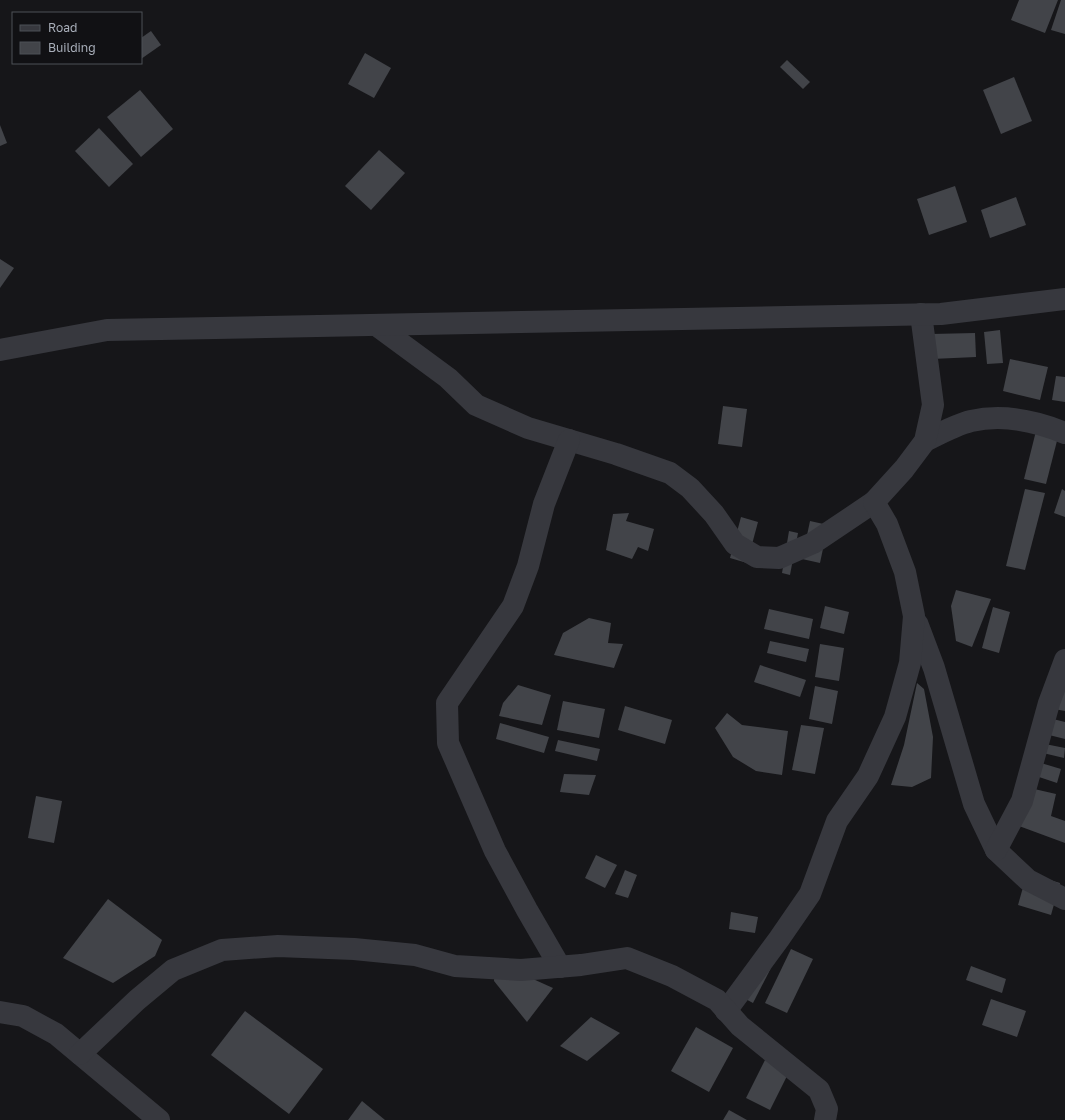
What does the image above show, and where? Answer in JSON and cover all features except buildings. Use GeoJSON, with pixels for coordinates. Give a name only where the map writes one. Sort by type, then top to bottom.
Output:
{"type":"FeatureCollection","features":[{"type":"Feature","properties":{"kind":"street"},"geometry":{"type":"LineString","coordinates":[[0,350],[107,330],[941,314],[1065,299]]}},
{"type":"Feature","properties":{"kind":"street"},"geometry":{"type":"LineString","coordinates":[[376,325],[448,378],[476,405],[528,428],[616,454],[670,473],[690,488],[714,514],[735,544],[757,557],[779,558],[813,543],[874,502],[904,469],[925,441],[933,405],[921,314]]}},
{"type":"Feature","properties":{"kind":"street"},"geometry":{"type":"LineString","coordinates":[[925,441],[970,421],[1007,418],[1050,427],[1065,433]]}},
{"type":"Feature","properties":{"kind":"street"},"geometry":{"type":"LineString","coordinates":[[560,966],[527,910],[495,850],[448,743],[447,703],[512,606],[528,566],[544,504],[569,440]]}},
{"type":"Feature","properties":{"kind":"street"},"geometry":{"type":"LineString","coordinates":[[874,502],[887,524],[905,572],[914,616],[934,668],[974,804],[996,850],[1028,880],[1065,899]]}},
{"type":"Feature","properties":{"kind":"street"},"geometry":{"type":"LineString","coordinates":[[726,1011],[810,894],[837,821],[868,776],[895,717],[907,676],[910,663],[914,616]]}},
{"type":"Feature","properties":{"kind":"street"},"geometry":{"type":"LineString","coordinates":[[996,850],[1022,801],[1049,703],[1065,660]]}},
{"type":"Feature","properties":{"kind":"street"},"geometry":{"type":"LineString","coordinates":[[80,1054],[173,970],[222,950],[278,946],[354,949],[415,955],[455,966],[521,970],[627,958],[672,976],[717,1000],[740,1026],[819,1090],[827,1109],[825,1120]]}},
{"type":"Feature","properties":{"kind":"street"},"geometry":{"type":"LineString","coordinates":[[0,1012],[23,1016],[56,1034],[159,1120]]}}]}
